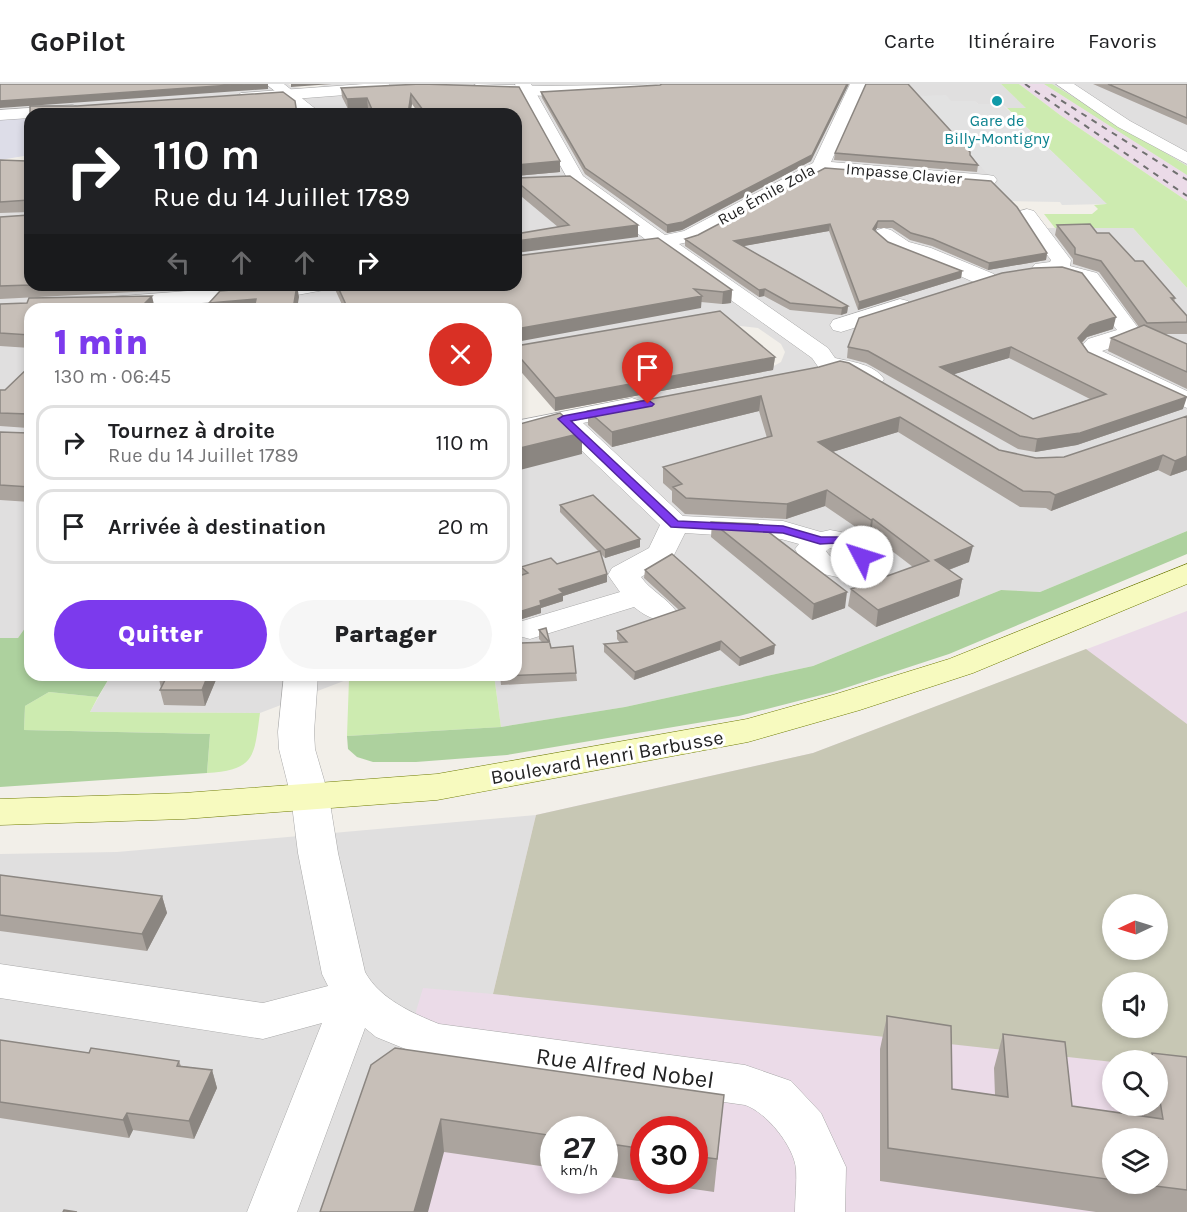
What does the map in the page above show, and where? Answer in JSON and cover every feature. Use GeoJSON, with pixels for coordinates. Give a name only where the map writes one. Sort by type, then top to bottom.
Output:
{"type":"FeatureCollection","features":[{"type":"Feature","properties":{"kind":"main road","name":"Boulevard Henri Barbusse"},"geometry":{"type":"LineString","coordinates":[[0,812],[154,808],[457,784],[748,730],[848,702],[961,666],[1187,573]]}},
{"type":"Feature","properties":{"kind":"street"},"geometry":{"type":"LineString","coordinates":[[274,84],[307,108]]}},
{"type":"Feature","properties":{"kind":"street"},"geometry":{"type":"LineString","coordinates":[[460,88],[660,84]]}},
{"type":"Feature","properties":{"kind":"street","name":"Rue Émile Zola"},"geometry":{"type":"LineString","coordinates":[[630,246],[690,236],[809,174],[820,166],[858,84]]}},
{"type":"Feature","properties":{"kind":"street"},"geometry":{"type":"LineString","coordinates":[[1064,84],[1124,123],[1187,159]]}},
{"type":"Feature","properties":{"kind":"street"},"geometry":{"type":"LineString","coordinates":[[223,99],[403,86]]}},
{"type":"Feature","properties":{"kind":"street"},"geometry":{"type":"LineString","coordinates":[[524,87],[576,179],[754,308],[777,322],[818,363],[856,370],[896,393]]}},
{"type":"Feature","properties":{"kind":"street"},"geometry":{"type":"LineString","coordinates":[[0,116],[24,114]]}},
{"type":"Feature","properties":{"kind":"street","name":"Impasse Clavier"},"geometry":{"type":"LineString","coordinates":[[820,166],[988,180]]}},
{"type":"Feature","properties":{"kind":"street"},"geometry":{"type":"LineString","coordinates":[[556,180],[576,179]]}},
{"type":"Feature","properties":{"kind":"street"},"geometry":{"type":"LineString","coordinates":[[1027,215],[1061,260],[1059,269]]}},
{"type":"Feature","properties":{"kind":"street"},"geometry":{"type":"LineString","coordinates":[[884,234],[902,247],[924,252],[986,279]]}},
{"type":"Feature","properties":{"kind":"street"},"geometry":{"type":"LineString","coordinates":[[953,289],[1031,269],[1059,269],[1089,278],[1131,333],[1096,344],[1089,351],[1183,413]]}},
{"type":"Feature","properties":{"kind":"street"},"geometry":{"type":"LineString","coordinates":[[112,303],[271,291]]}},
{"type":"Feature","properties":{"kind":"street"},"geometry":{"type":"LineString","coordinates":[[777,322],[790,319],[824,323],[919,300]]}},
{"type":"Feature","properties":{"kind":"street"},"geometry":{"type":"LineString","coordinates":[[731,312],[754,308]]}},
{"type":"Feature","properties":{"kind":"street"},"geometry":{"type":"LineString","coordinates":[[818,363],[835,348],[824,323]]}},
{"type":"Feature","properties":{"kind":"street"},"geometry":{"type":"LineString","coordinates":[[522,428],[653,403]]}},
{"type":"Feature","properties":{"kind":"street"},"geometry":{"type":"LineString","coordinates":[[563,419],[675,524],[783,530],[820,541]]}},
{"type":"Feature","properties":{"kind":"street"},"geometry":{"type":"LineString","coordinates":[[530,629],[650,603],[623,575],[661,553],[675,524]]}},
{"type":"Feature","properties":{"kind":"street"},"geometry":{"type":"LineString","coordinates":[[300,681],[296,732],[297,749],[310,797],[318,853],[344,974],[356,996]]}},
{"type":"Feature","properties":{"kind":"street"},"geometry":{"type":"LineString","coordinates":[[0,981],[263,1020],[356,996]]}},
{"type":"Feature","properties":{"kind":"street"},"geometry":{"type":"LineString","coordinates":[[272,1212],[330,1056],[356,996]]}},
{"type":"Feature","properties":{"kind":"street","name":"Rue Alfred Nobel"},"geometry":{"type":"LineString","coordinates":[[356,996],[392,1024],[435,1042],[744,1085],[774,1095],[804,1128],[821,1167],[820,1212]]}},
{"type":"Feature","properties":{"kind":"shaded area"},"geometry":{"type":"Polygon","coordinates":[[[0,84],[288,84],[293,87],[310,89],[328,84],[1001,84],[1027,108],[1007,108],[1002,104],[978,104],[974,101],[951,101],[999,180],[1009,201],[1030,228],[1133,228],[1187,288],[1187,531],[1040,592],[1001,590],[813,666],[625,707],[501,727],[495,681],[522,681],[522,419],[763,372],[781,362],[785,352],[781,344],[758,328],[706,322],[522,357],[522,303],[24,303],[24,631],[18,638],[0,638],[0,167],[24,162],[24,291],[522,291],[522,127],[525,110],[522,108],[416,104],[367,108],[24,108],[24,116],[0,122],[0,84]]]}},
{"type":"Feature","properties":{"kind":"shaded area"},"geometry":{"type":"Polygon","coordinates":[[[1019,84],[1044,84],[1187,175],[1187,201],[1060,115],[1019,84]]]}},
{"type":"Feature","properties":{"kind":"shaded area"},"geometry":{"type":"Polygon","coordinates":[[[1044,84],[1187,84],[1187,175],[1044,84]]]}},
{"type":"Feature","properties":{"kind":"shaded area"},"geometry":{"type":"Polygon","coordinates":[[[946,95],[951,101],[1002,104],[1107,204],[1062,205],[1060,202],[1009,201],[996,185],[999,180],[991,178],[918,96],[946,95]]]}},
{"type":"Feature","properties":{"kind":"shaded area"},"geometry":{"type":"Polygon","coordinates":[[[24,114],[24,156],[0,160],[0,115],[24,114]]]}},
{"type":"Feature","properties":{"kind":"shaded area"},"geometry":{"type":"Polygon","coordinates":[[[1187,611],[1187,1212],[351,1212],[396,1078],[423,988],[493,994],[536,815],[813,753],[1187,611]]]}},
{"type":"Feature","properties":{"kind":"shaded area"},"geometry":{"type":"Polygon","coordinates":[[[1086,649],[1187,724],[1187,1070],[1168,1063],[1168,1050],[1102,1050],[1102,1061],[493,994],[536,815],[813,753],[1086,649]]]}},
{"type":"Feature","properties":{"kind":"shaded area"},"geometry":{"type":"Polygon","coordinates":[[[108,681],[344,681],[260,713],[90,712],[108,681]]]}},
{"type":"Feature","properties":{"kind":"shaded area"},"geometry":{"type":"Polygon","coordinates":[[[536,815],[493,994],[396,1078],[351,1212],[0,1212],[0,854],[117,852],[536,815]]]}},
{"type":"Feature","properties":{"kind":"green space"},"geometry":{"type":"Polygon","coordinates":[[[1001,84],[1019,84],[1060,115],[1187,201],[1187,288],[1133,228],[1055,228],[1044,214],[1092,214],[1098,209],[1094,205],[1106,204],[1007,108],[1026,108],[1001,84]]]}},
{"type":"Feature","properties":{"kind":"green space"},"geometry":{"type":"Polygon","coordinates":[[[1044,84],[1052,84],[1187,166],[1187,175],[1044,84]]]}},
{"type":"Feature","properties":{"kind":"green space"},"geometry":{"type":"Polygon","coordinates":[[[1187,531],[1187,554],[949,654],[833,692],[739,716],[507,755],[416,762],[373,762],[357,757],[348,749],[347,736],[501,727],[625,707],[813,666],[1001,590],[1040,592],[1187,531]]]}},
{"type":"Feature","properties":{"kind":"green space"},"geometry":{"type":"Polygon","coordinates":[[[24,630],[24,681],[107,681],[98,697],[49,692],[25,706],[24,730],[210,734],[207,773],[0,787],[0,638],[18,638],[24,630]]]}},
{"type":"Feature","properties":{"kind":"green space"},"geometry":{"type":"Polygon","coordinates":[[[349,681],[495,681],[501,727],[347,736],[349,681]]]}},
{"type":"Feature","properties":{"kind":"green space"},"geometry":{"type":"Polygon","coordinates":[[[49,692],[98,697],[90,712],[260,713],[254,750],[244,764],[223,771],[207,773],[210,734],[24,730],[25,706],[49,692]]]}},
{"type":"Feature","properties":{"kind":"building"},"geometry":{"type":"Polygon","coordinates":[[[0,84],[246,84],[0,101],[0,84]]]}},
{"type":"Feature","properties":{"kind":"building"},"geometry":{"type":"Polygon","coordinates":[[[421,84],[519,87],[560,161],[522,164],[522,108],[422,108],[411,94],[409,108],[371,108],[367,98],[347,99],[341,88],[421,84]]]}},
{"type":"Feature","properties":{"kind":"building"},"geometry":{"type":"Polygon","coordinates":[[[662,84],[847,84],[812,155],[683,222],[667,225],[585,168],[541,92],[662,84]]]}},
{"type":"Feature","properties":{"kind":"building"},"geometry":{"type":"Polygon","coordinates":[[[866,84],[908,84],[970,152],[978,165],[835,153],[866,84]]]}},
{"type":"Feature","properties":{"kind":"building"},"geometry":{"type":"Polygon","coordinates":[[[1108,84],[1187,84],[1187,118],[1108,84]]]}},
{"type":"Feature","properties":{"kind":"building"},"geometry":{"type":"Polygon","coordinates":[[[283,92],[295,101],[296,108],[30,108],[30,106],[77,106],[283,92]]]}},
{"type":"Feature","properties":{"kind":"building"},"geometry":{"type":"Polygon","coordinates":[[[0,160],[24,161],[24,200],[0,202],[0,160]]]}},
{"type":"Feature","properties":{"kind":"building"},"geometry":{"type":"Polygon","coordinates":[[[825,168],[991,181],[1017,207],[1047,253],[989,263],[933,239],[911,233],[893,221],[878,221],[873,229],[888,242],[962,271],[859,302],[830,224],[734,241],[848,306],[842,308],[790,303],[765,289],[759,290],[685,239],[698,235],[825,168]]]}},
{"type":"Feature","properties":{"kind":"building"},"geometry":{"type":"Polygon","coordinates":[[[570,176],[638,225],[522,240],[522,233],[569,225],[522,186],[522,178],[570,176]]]}},
{"type":"Feature","properties":{"kind":"building"},"geometry":{"type":"Polygon","coordinates":[[[24,215],[24,285],[0,286],[0,217],[24,215]]]}},
{"type":"Feature","properties":{"kind":"building"},"geometry":{"type":"Polygon","coordinates":[[[1090,224],[1097,233],[1109,233],[1135,261],[1143,261],[1175,298],[1171,298],[1187,316],[1187,322],[1147,323],[1101,261],[1075,254],[1075,248],[1057,225],[1090,224]]]}},
{"type":"Feature","properties":{"kind":"building"},"geometry":{"type":"Polygon","coordinates":[[[658,238],[732,290],[723,292],[694,289],[702,296],[522,328],[522,303],[345,303],[340,291],[522,291],[522,255],[658,238]]]}},
{"type":"Feature","properties":{"kind":"building"},"geometry":{"type":"Polygon","coordinates":[[[1062,267],[1082,273],[1116,317],[1090,325],[1078,338],[1088,352],[1187,397],[1080,433],[1037,439],[1020,436],[868,351],[848,347],[859,318],[1002,273],[1062,267]],[[1011,347],[940,367],[1033,419],[1106,394],[1011,347]]]}},
{"type":"Feature","properties":{"kind":"building"},"geometry":{"type":"Polygon","coordinates":[[[220,291],[296,291],[294,303],[255,303],[256,299],[209,303],[220,291]]]}},
{"type":"Feature","properties":{"kind":"building"},"geometry":{"type":"Polygon","coordinates":[[[152,296],[145,303],[27,303],[29,298],[152,296]]]}},
{"type":"Feature","properties":{"kind":"building"},"geometry":{"type":"Polygon","coordinates":[[[24,303],[24,335],[0,333],[0,304],[24,303]]]}},
{"type":"Feature","properties":{"kind":"building"},"geometry":{"type":"Polygon","coordinates":[[[720,311],[775,357],[555,398],[522,360],[522,345],[720,311]]]}},
{"type":"Feature","properties":{"kind":"building"},"geometry":{"type":"Polygon","coordinates":[[[1144,325],[1187,344],[1187,372],[1111,338],[1144,325]]]}},
{"type":"Feature","properties":{"kind":"building"},"geometry":{"type":"Polygon","coordinates":[[[840,361],[849,363],[999,450],[1036,458],[1064,457],[1187,416],[1187,456],[1175,461],[1163,455],[1055,495],[1050,492],[1023,491],[900,417],[818,442],[973,546],[935,560],[962,579],[878,610],[851,589],[929,561],[873,519],[871,520],[827,490],[787,504],[686,498],[673,487],[682,484],[663,467],[772,436],[761,396],[612,432],[588,411],[840,361]]]}},
{"type":"Feature","properties":{"kind":"building"},"geometry":{"type":"Polygon","coordinates":[[[24,372],[24,414],[0,413],[0,390],[5,390],[24,372]]]}},
{"type":"Feature","properties":{"kind":"building"},"geometry":{"type":"Polygon","coordinates":[[[560,413],[582,433],[522,448],[522,423],[560,413]]]}},
{"type":"Feature","properties":{"kind":"building"},"geometry":{"type":"Polygon","coordinates":[[[0,432],[24,433],[24,487],[0,485],[0,432]]]}},
{"type":"Feature","properties":{"kind":"building"},"geometry":{"type":"Polygon","coordinates":[[[593,495],[640,539],[605,550],[560,505],[593,495]]]}},
{"type":"Feature","properties":{"kind":"building"},"geometry":{"type":"Polygon","coordinates":[[[712,522],[758,524],[847,592],[814,604],[712,522]]]}},
{"type":"Feature","properties":{"kind":"building"},"geometry":{"type":"Polygon","coordinates":[[[600,551],[607,574],[559,589],[563,593],[540,601],[541,605],[522,611],[522,575],[528,573],[522,567],[551,558],[557,564],[600,551]]]}},
{"type":"Feature","properties":{"kind":"building"},"geometry":{"type":"Polygon","coordinates":[[[672,554],[775,645],[740,658],[721,641],[635,672],[604,644],[627,642],[617,631],[685,608],[645,570],[672,554]]]}},
{"type":"Feature","properties":{"kind":"building"},"geometry":{"type":"Polygon","coordinates":[[[546,628],[551,648],[573,646],[576,673],[522,675],[522,643],[549,642],[539,630],[546,628]]]}},
{"type":"Feature","properties":{"kind":"building"},"geometry":{"type":"Polygon","coordinates":[[[164,681],[206,681],[202,690],[160,690],[164,681]]]}},
{"type":"Feature","properties":{"kind":"building"},"geometry":{"type":"Polygon","coordinates":[[[0,875],[162,896],[142,934],[0,915],[0,875]]]}},
{"type":"Feature","properties":{"kind":"building"},"geometry":{"type":"Polygon","coordinates":[[[887,1016],[951,1026],[952,1089],[1008,1097],[1003,1034],[1065,1042],[1072,1106],[1102,1110],[1102,1116],[1142,1116],[1163,1119],[1162,1116],[1168,1116],[1168,1055],[1187,1057],[1187,1190],[1168,1188],[1168,1128],[1102,1128],[1102,1178],[888,1148],[887,1016]]]}},
{"type":"Feature","properties":{"kind":"building"},"geometry":{"type":"Polygon","coordinates":[[[0,1040],[89,1053],[91,1048],[179,1061],[177,1066],[212,1070],[189,1121],[127,1113],[123,1120],[0,1102],[0,1040]]]}},
{"type":"Feature","properties":{"kind":"building"},"geometry":{"type":"Polygon","coordinates":[[[395,1048],[724,1095],[717,1159],[708,1158],[708,1116],[630,1116],[630,1147],[618,1145],[618,1116],[540,1116],[540,1134],[441,1119],[414,1212],[320,1212],[371,1065],[395,1048]]]}},
{"type":"Feature","properties":{"kind":"railway"},"geometry":{"type":"LineString","coordinates":[[1025,84],[1187,196]]}},
{"type":"Feature","properties":{"kind":"railway"},"geometry":{"type":"LineString","coordinates":[[1051,94],[1187,180]]}},
{"type":"Feature","properties":{"kind":"place","name":"Gare de Billy-Montigny"},"geometry":{"type":"Point","coordinates":[997,101]}},
{"type":"Feature","properties":{"kind":"route"},"geometry":{"type":"LineString","coordinates":[[648,404],[563,419],[675,524],[783,530],[820,541],[840,540],[857,546],[862,552],[862,557]]}}]}
